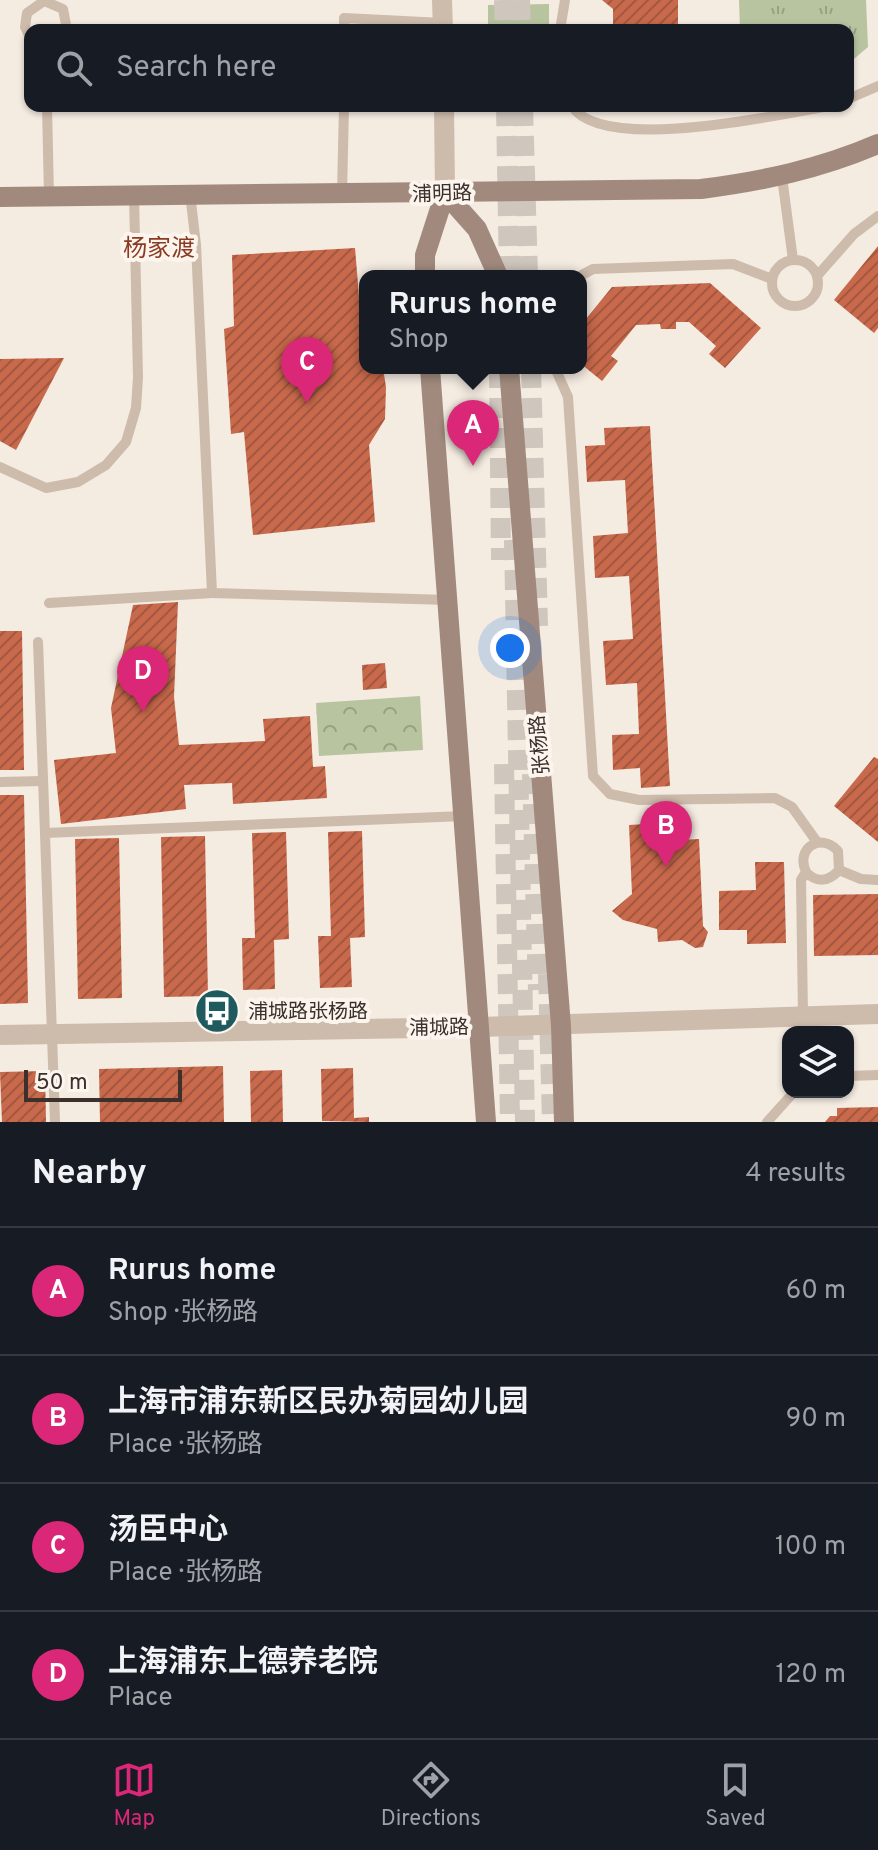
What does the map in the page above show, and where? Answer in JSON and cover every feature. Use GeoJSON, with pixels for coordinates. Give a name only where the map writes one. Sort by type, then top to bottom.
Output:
{"type":"FeatureCollection","features":[{"type":"Feature","properties":{"kind":"main road","name":"浦明路"},"geometry":{"type":"LineString","coordinates":[[0,197],[701,189],[782,177],[842,160],[878,144]]}},
{"type":"Feature","properties":{"kind":"main road"},"geometry":{"type":"LineString","coordinates":[[425,270],[425,255],[445,193]]}},
{"type":"Feature","properties":{"kind":"main road"},"geometry":{"type":"LineString","coordinates":[[445,193],[477,229],[495,270]]}},
{"type":"Feature","properties":{"kind":"main road"},"geometry":{"type":"LineString","coordinates":[[430,374],[486,1122]]}},
{"type":"Feature","properties":{"kind":"main road","name":"张杨路"},"geometry":{"type":"LineString","coordinates":[[509,374],[561,1026],[564,1122]]}},
{"type":"Feature","properties":{"kind":"street"},"geometry":{"type":"LineString","coordinates":[[442,0],[443,24]]}},
{"type":"Feature","properties":{"kind":"street"},"geometry":{"type":"LineString","coordinates":[[444,112],[445,193]]}},
{"type":"Feature","properties":{"kind":"street","name":"浦城路"},"geometry":{"type":"LineString","coordinates":[[0,1035],[561,1026],[878,1014]]}},
{"type":"Feature","properties":{"kind":"lane"},"geometry":{"type":"LineString","coordinates":[[561,24],[565,0]]}},
{"type":"Feature","properties":{"kind":"lane"},"geometry":{"type":"LineString","coordinates":[[25,24],[27,13],[44,1],[63,9],[66,24]]}},
{"type":"Feature","properties":{"kind":"lane"},"geometry":{"type":"LineString","coordinates":[[344,24],[344,18],[418,24]]}},
{"type":"Feature","properties":{"kind":"lane"},"geometry":{"type":"LineString","coordinates":[[854,96],[878,86]]}},
{"type":"Feature","properties":{"kind":"lane"},"geometry":{"type":"LineString","coordinates":[[47,112],[49,196]]}},
{"type":"Feature","properties":{"kind":"lane"},"geometry":{"type":"LineString","coordinates":[[342,194],[344,112]]}},
{"type":"Feature","properties":{"kind":"lane"},"geometry":{"type":"LineString","coordinates":[[579,112],[594,125],[662,130],[795,112]]}},
{"type":"Feature","properties":{"kind":"lane"},"geometry":{"type":"LineString","coordinates":[[782,177],[793,260]]}},
{"type":"Feature","properties":{"kind":"lane"},"geometry":{"type":"LineString","coordinates":[[190,193],[196,245],[212,593]]}},
{"type":"Feature","properties":{"kind":"lane"},"geometry":{"type":"LineString","coordinates":[[0,467],[46,488],[78,482],[106,465],[126,442],[136,408],[138,377],[134,195]]}},
{"type":"Feature","properties":{"kind":"lane"},"geometry":{"type":"LineString","coordinates":[[817,276],[808,264],[793,260],[779,266],[772,279],[774,294],[792,306],[812,297],[817,276],[854,234],[878,216]]}},
{"type":"Feature","properties":{"kind":"lane"},"geometry":{"type":"LineString","coordinates":[[587,272],[593,269],[733,264],[772,279]]}},
{"type":"Feature","properties":{"kind":"lane"},"geometry":{"type":"LineString","coordinates":[[558,374],[568,397],[593,776],[610,794],[639,800],[775,798],[792,807],[817,842]]}},
{"type":"Feature","properties":{"kind":"lane"},"geometry":{"type":"LineString","coordinates":[[49,603],[212,593],[448,600]]}},
{"type":"Feature","properties":{"kind":"lane"},"geometry":{"type":"LineString","coordinates":[[38,642],[55,1122]]}},
{"type":"Feature","properties":{"kind":"lane"},"geometry":{"type":"LineString","coordinates":[[0,782],[43,781]]}},
{"type":"Feature","properties":{"kind":"lane"},"geometry":{"type":"LineString","coordinates":[[45,833],[464,816]]}},
{"type":"Feature","properties":{"kind":"lane"},"geometry":{"type":"LineString","coordinates":[[803,1017],[801,880],[806,872],[804,853],[817,842],[829,843],[838,851],[839,870]]}},
{"type":"Feature","properties":{"kind":"lane"},"geometry":{"type":"LineString","coordinates":[[806,872],[823,880],[839,870]]}},
{"type":"Feature","properties":{"kind":"lane"},"geometry":{"type":"LineString","coordinates":[[839,870],[861,879],[878,880]]}},
{"type":"Feature","properties":{"kind":"lane"},"geometry":{"type":"LineString","coordinates":[[854,1076],[878,1075]]}},
{"type":"Feature","properties":{"kind":"lane"},"geometry":{"type":"LineString","coordinates":[[767,1122],[789,1098]]}},
{"type":"Feature","properties":{"kind":"green space"},"geometry":{"type":"Polygon","coordinates":[[[739,0],[866,0],[868,47],[854,59],[854,24],[740,24],[739,0]]]}},
{"type":"Feature","properties":{"kind":"green space"},"geometry":{"type":"Polygon","coordinates":[[[549,4],[549,24],[488,24],[488,5],[549,4]]]}},
{"type":"Feature","properties":{"kind":"green space"},"geometry":{"type":"Polygon","coordinates":[[[420,696],[423,750],[319,756],[316,703],[420,696]]]}},
{"type":"Feature","properties":{"kind":"building"},"geometry":{"type":"Polygon","coordinates":[[[602,0],[678,0],[678,24],[613,24],[613,9],[602,0]]]}},
{"type":"Feature","properties":{"kind":"building"},"geometry":{"type":"Polygon","coordinates":[[[878,246],[878,328],[874,333],[834,300],[878,246]]]}},
{"type":"Feature","properties":{"kind":"building"},"geometry":{"type":"Polygon","coordinates":[[[355,248],[359,296],[359,374],[384,374],[386,387],[385,419],[369,445],[375,522],[253,535],[244,432],[231,434],[224,329],[234,326],[232,255],[355,248]]]}},
{"type":"Feature","properties":{"kind":"building"},"geometry":{"type":"Polygon","coordinates":[[[710,283],[761,328],[725,368],[709,354],[716,346],[689,322],[676,322],[676,329],[661,329],[660,324],[636,325],[611,356],[618,361],[602,381],[587,369],[587,318],[612,287],[710,283]]]}},
{"type":"Feature","properties":{"kind":"building"},"geometry":{"type":"Polygon","coordinates":[[[64,358],[16,450],[0,441],[0,359],[64,358]]]}},
{"type":"Feature","properties":{"kind":"building"},"geometry":{"type":"Polygon","coordinates":[[[650,426],[670,786],[641,788],[640,768],[613,770],[612,735],[639,734],[637,683],[606,685],[603,641],[633,639],[629,576],[595,578],[593,536],[628,533],[625,480],[587,482],[585,446],[605,445],[604,428],[650,426]]]}},
{"type":"Feature","properties":{"kind":"building"},"geometry":{"type":"Polygon","coordinates":[[[178,602],[174,697],[179,745],[265,741],[263,719],[310,716],[313,767],[325,766],[327,798],[233,804],[232,783],[184,785],[186,809],[61,824],[54,760],[116,753],[111,708],[133,605],[178,602]]]}},
{"type":"Feature","properties":{"kind":"building"},"geometry":{"type":"Polygon","coordinates":[[[0,631],[22,631],[24,770],[0,770],[0,631]]]}},
{"type":"Feature","properties":{"kind":"building"},"geometry":{"type":"Polygon","coordinates":[[[385,663],[387,688],[363,690],[362,665],[385,663]]]}},
{"type":"Feature","properties":{"kind":"building"},"geometry":{"type":"Polygon","coordinates":[[[874,757],[878,759],[878,842],[834,806],[874,757]]]}},
{"type":"Feature","properties":{"kind":"building"},"geometry":{"type":"Polygon","coordinates":[[[0,795],[24,795],[28,1003],[0,1004],[0,795]]]}},
{"type":"Feature","properties":{"kind":"building"},"geometry":{"type":"Polygon","coordinates":[[[679,822],[680,840],[699,839],[703,926],[708,932],[703,947],[695,948],[682,940],[658,942],[657,929],[623,920],[612,911],[632,894],[629,825],[679,822]]]}},
{"type":"Feature","properties":{"kind":"building"},"geometry":{"type":"Polygon","coordinates":[[[362,831],[365,937],[350,938],[352,987],[320,988],[318,936],[331,936],[328,832],[362,831]]]}},
{"type":"Feature","properties":{"kind":"building"},"geometry":{"type":"Polygon","coordinates":[[[286,832],[289,939],[274,940],[275,989],[243,990],[242,938],[255,938],[252,833],[286,832]]]}},
{"type":"Feature","properties":{"kind":"building"},"geometry":{"type":"Polygon","coordinates":[[[205,836],[208,996],[164,997],[161,837],[205,836]]]}},
{"type":"Feature","properties":{"kind":"building"},"geometry":{"type":"Polygon","coordinates":[[[119,838],[122,998],[78,999],[75,839],[119,838]]]}},
{"type":"Feature","properties":{"kind":"building"},"geometry":{"type":"Polygon","coordinates":[[[755,862],[784,862],[786,943],[747,944],[747,930],[719,930],[719,891],[756,890],[755,862]]]}},
{"type":"Feature","properties":{"kind":"building"},"geometry":{"type":"Polygon","coordinates":[[[878,894],[878,955],[814,956],[813,895],[878,894]]]}},
{"type":"Feature","properties":{"kind":"building"},"geometry":{"type":"Polygon","coordinates":[[[223,1066],[224,1122],[100,1122],[99,1069],[223,1066]]]}},
{"type":"Feature","properties":{"kind":"building"},"geometry":{"type":"Polygon","coordinates":[[[353,1068],[354,1118],[369,1117],[369,1122],[322,1121],[321,1069],[353,1068]]]}},
{"type":"Feature","properties":{"kind":"building"},"geometry":{"type":"Polygon","coordinates":[[[282,1070],[283,1122],[251,1122],[250,1071],[282,1070]]]}},
{"type":"Feature","properties":{"kind":"building"},"geometry":{"type":"Polygon","coordinates":[[[45,1071],[46,1122],[2,1122],[0,1072],[45,1071]]]}},
{"type":"Feature","properties":{"kind":"building"},"geometry":{"type":"Polygon","coordinates":[[[878,1107],[878,1122],[825,1122],[830,1116],[837,1116],[837,1108],[878,1107]]]}},
{"type":"Feature","properties":{"kind":"tunnel"},"geometry":{"type":"LineString","coordinates":[[504,0],[505,24]]}},
{"type":"Feature","properties":{"kind":"tunnel"},"geometry":{"type":"LineString","coordinates":[[520,0],[521,24]]}},
{"type":"Feature","properties":{"kind":"tunnel"},"geometry":{"type":"LineString","coordinates":[[506,112],[509,270]]}},
{"type":"Feature","properties":{"kind":"tunnel"},"geometry":{"type":"LineString","coordinates":[[523,112],[528,270]]}},
{"type":"Feature","properties":{"kind":"tunnel"},"geometry":{"type":"LineString","coordinates":[[499,374],[501,560]]}},
{"type":"Feature","properties":{"kind":"tunnel"},"geometry":{"type":"LineString","coordinates":[[531,374],[538,626]]}},
{"type":"Feature","properties":{"kind":"tunnel"},"geometry":{"type":"LineString","coordinates":[[514,540],[525,1122]]}},
{"type":"Feature","properties":{"kind":"tunnel"},"geometry":{"type":"LineString","coordinates":[[504,764],[510,1122]]}},
{"type":"Feature","properties":{"kind":"tunnel"},"geometry":{"type":"LineString","coordinates":[[532,774],[538,990]]}},
{"type":"Feature","properties":{"kind":"tunnel"},"geometry":{"type":"LineString","coordinates":[[548,974],[552,1122]]}},
{"type":"Feature","properties":{"kind":"place","name":"汤臣中心"},"geometry":{"type":"Point","coordinates":[307,403]}},
{"type":"Feature","properties":{"kind":"place","name":"Rurus home"},"geometry":{"type":"Point","coordinates":[473,466]}},
{"type":"Feature","properties":{"kind":"place","name":"上海浦东上德养老院"},"geometry":{"type":"Point","coordinates":[143,712]}},
{"type":"Feature","properties":{"kind":"place","name":"上海市浦东新区民办菊园幼儿园"},"geometry":{"type":"Point","coordinates":[666,867]}},
{"type":"Feature","properties":{"kind":"place","name":"浦城路张杨路"},"geometry":{"type":"Point","coordinates":[217,1011]}},
{"type":"Feature","properties":{"kind":"district","name":"杨家渡"},"geometry":{"type":"Point","coordinates":[159,248]}}]}
